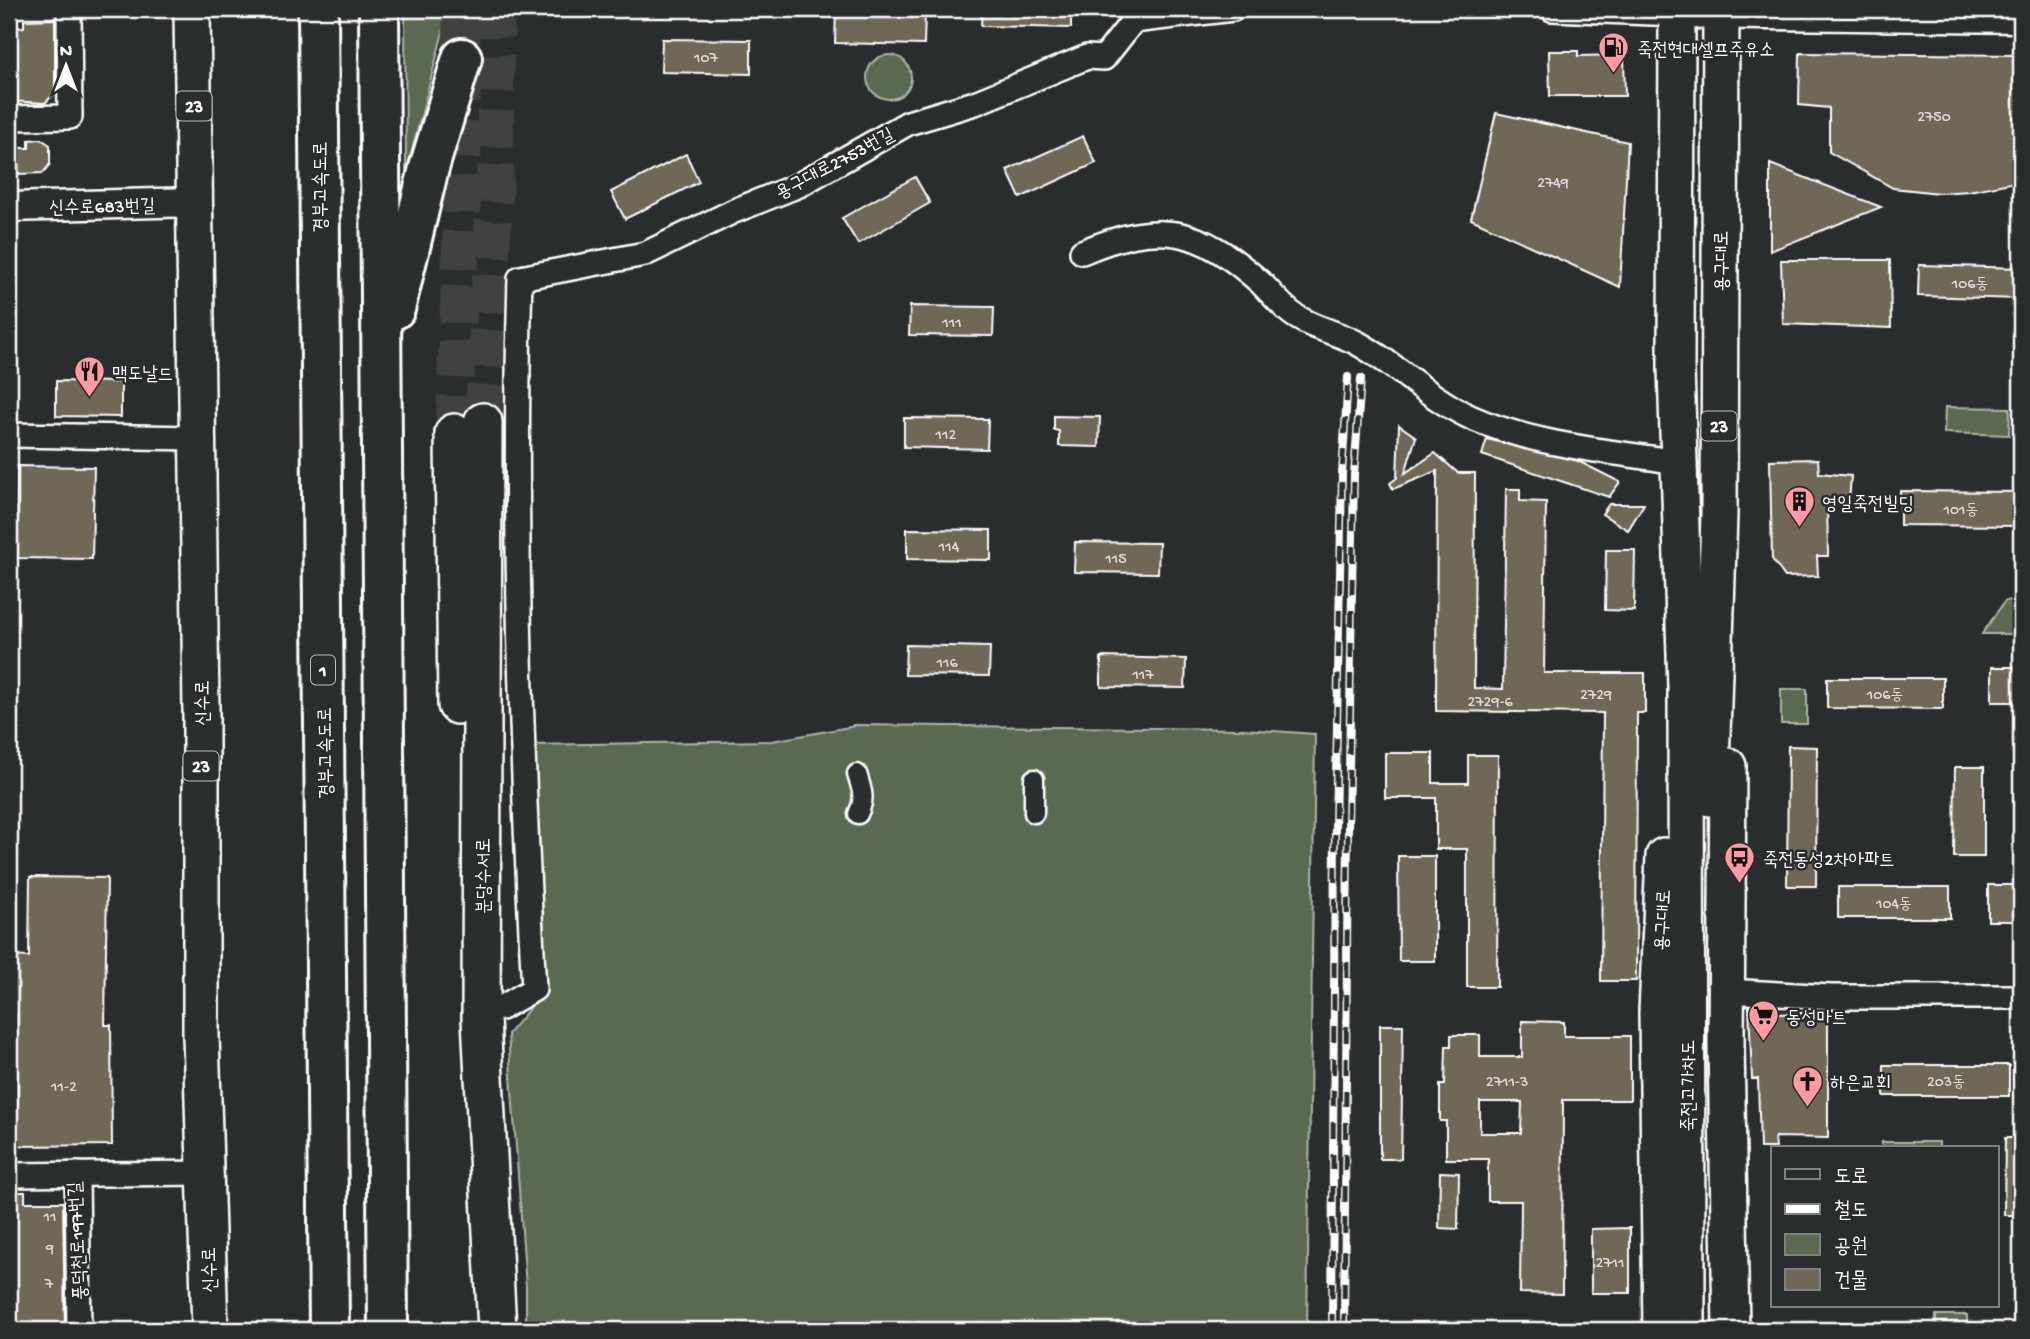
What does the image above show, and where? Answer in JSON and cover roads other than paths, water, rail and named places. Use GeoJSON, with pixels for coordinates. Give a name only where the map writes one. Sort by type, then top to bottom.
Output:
{"type":"FeatureCollection","features":[{"type":"Feature","properties":{"kind":"highway","name":"경부고속도로"},"geometry":{"type":"LineString","coordinates":[[318,9],[329,1330]]}},
{"type":"Feature","properties":{"kind":"highway"},"geometry":{"type":"LineString","coordinates":[[379,9],[388,1330]]}},
{"type":"Feature","properties":{"kind":"highway"},"geometry":{"type":"LineString","coordinates":[[381,366],[429,168],[462,58]]}},
{"type":"Feature","properties":{"kind":"highway","name":"분당수서로"},"geometry":{"type":"LineString","coordinates":[[474,1330],[462,1121],[468,428],[481,1019],[497,1330]]}},
{"type":"Feature","properties":{"kind":"highway"},"geometry":{"type":"LineString","coordinates":[[388,1172],[413,1272],[415,1330]]}},
{"type":"Feature","properties":{"kind":"highway"},"geometry":{"type":"LineString","coordinates":[[302,1330],[328,1205]]}},
{"type":"Feature","properties":{"kind":"main road","name":"23"},"geometry":{"type":"LineString","coordinates":[[192,9],[195,202]]}},
{"type":"Feature","properties":{"kind":"main road","name":"용구대로"},"geometry":{"type":"LineString","coordinates":[[1677,11],[1678,462],[1697,842]]}},
{"type":"Feature","properties":{"kind":"main road","name":"용구대로"},"geometry":{"type":"LineString","coordinates":[[1721,12],[1719,514],[1728,689],[1727,991],[1731,1330]]}},
{"type":"Feature","properties":{"kind":"main road","name":"신수로"},"geometry":{"type":"LineString","coordinates":[[195,202],[201,1035],[210,1330]]}},
{"type":"Feature","properties":{"kind":"main road","name":"용구대로"},"geometry":{"type":"LineString","coordinates":[[1661,1330],[1657,1012],[1669,687],[1681,510]]}},
{"type":"Feature","properties":{"kind":"main road","name":"용구대로"},"geometry":{"type":"LineString","coordinates":[[1697,842],[1719,514]]}},
{"type":"Feature","properties":{"kind":"main road","name":"죽전고가차도"},"geometry":{"type":"LineString","coordinates":[[1688,1330],[1697,842]]}},
{"type":"Feature","properties":{"kind":"main road","name":"죽전고가차도"},"geometry":{"type":"LineString","coordinates":[[1697,842],[1708,1330]]}},
{"type":"Feature","properties":{"kind":"street"},"geometry":{"type":"LineString","coordinates":[[9,118],[70,117],[69,9]]}},
{"type":"Feature","properties":{"kind":"street","name":"용구대로2753번길"},"geometry":{"type":"LineString","coordinates":[[501,1008],[534,989],[521,743],[515,433],[520,278],[656,249],[734,211],[799,185],[908,123],[975,103],[1087,57],[1104,58],[1131,15],[1233,9]]}},
{"type":"Feature","properties":{"kind":"street"},"geometry":{"type":"LineString","coordinates":[[1552,9],[2021,18]]}},
{"type":"Feature","properties":{"kind":"street","name":"신수로683번길"},"geometry":{"type":"LineString","coordinates":[[9,207],[195,202]]}},
{"type":"Feature","properties":{"kind":"street"},"geometry":{"type":"LineString","coordinates":[[1082,251],[1138,233],[1162,230],[1186,234],[1234,262],[1293,315],[1361,345],[1439,400],[1472,417],[1559,444],[1678,462]]}},
{"type":"Feature","properties":{"kind":"street"},"geometry":{"type":"LineString","coordinates":[[9,435],[198,438]]}},
{"type":"Feature","properties":{"kind":"street"},"geometry":{"type":"LineString","coordinates":[[857,774],[864,793],[864,803],[858,814]]}},
{"type":"Feature","properties":{"kind":"street"},"geometry":{"type":"LineString","coordinates":[[1034,779],[1034,813]]}},
{"type":"Feature","properties":{"kind":"street"},"geometry":{"type":"LineString","coordinates":[[1727,991],[1831,997],[2021,997]]}},
{"type":"Feature","properties":{"kind":"street"},"geometry":{"type":"LineString","coordinates":[[77,1174],[207,1173]]}},
{"type":"Feature","properties":{"kind":"street","name":"풍덕천로197번길"},"geometry":{"type":"LineString","coordinates":[[9,1175],[77,1174],[79,1330]]}},
{"type":"Feature","properties":{"kind":"tunnel"},"geometry":{"type":"LineString","coordinates":[[454,433],[463,181],[461,9]]}},
{"type":"Feature","properties":{"kind":"tunnel"},"geometry":{"type":"LineString","coordinates":[[483,422],[495,183],[496,9]]}},
{"type":"Feature","properties":{"kind":"railway"},"geometry":{"type":"LineString","coordinates":[[1332,1330],[1335,828],[1342,474],[1348,377]]}},
{"type":"Feature","properties":{"kind":"railway"},"geometry":{"type":"LineString","coordinates":[[1344,1330],[1354,475],[1361,378]]}},
{"type":"Feature","properties":{"kind":"place","name":"죽전현대셀프주유소"},"geometry":{"type":"Point","coordinates":[1614,75]}},
{"type":"Feature","properties":{"kind":"place","name":"맥도날드"},"geometry":{"type":"Point","coordinates":[89,399]}},
{"type":"Feature","properties":{"kind":"place","name":"영일죽전빌딩"},"geometry":{"type":"Point","coordinates":[1799,529]}},
{"type":"Feature","properties":{"kind":"place","name":"죽전동성2차아파트"},"geometry":{"type":"Point","coordinates":[1740,885]}},
{"type":"Feature","properties":{"kind":"place","name":"동성마트"},"geometry":{"type":"Point","coordinates":[1763,1043]}},
{"type":"Feature","properties":{"kind":"place","name":"하은교회"},"geometry":{"type":"Point","coordinates":[1807,1108]}}]}
